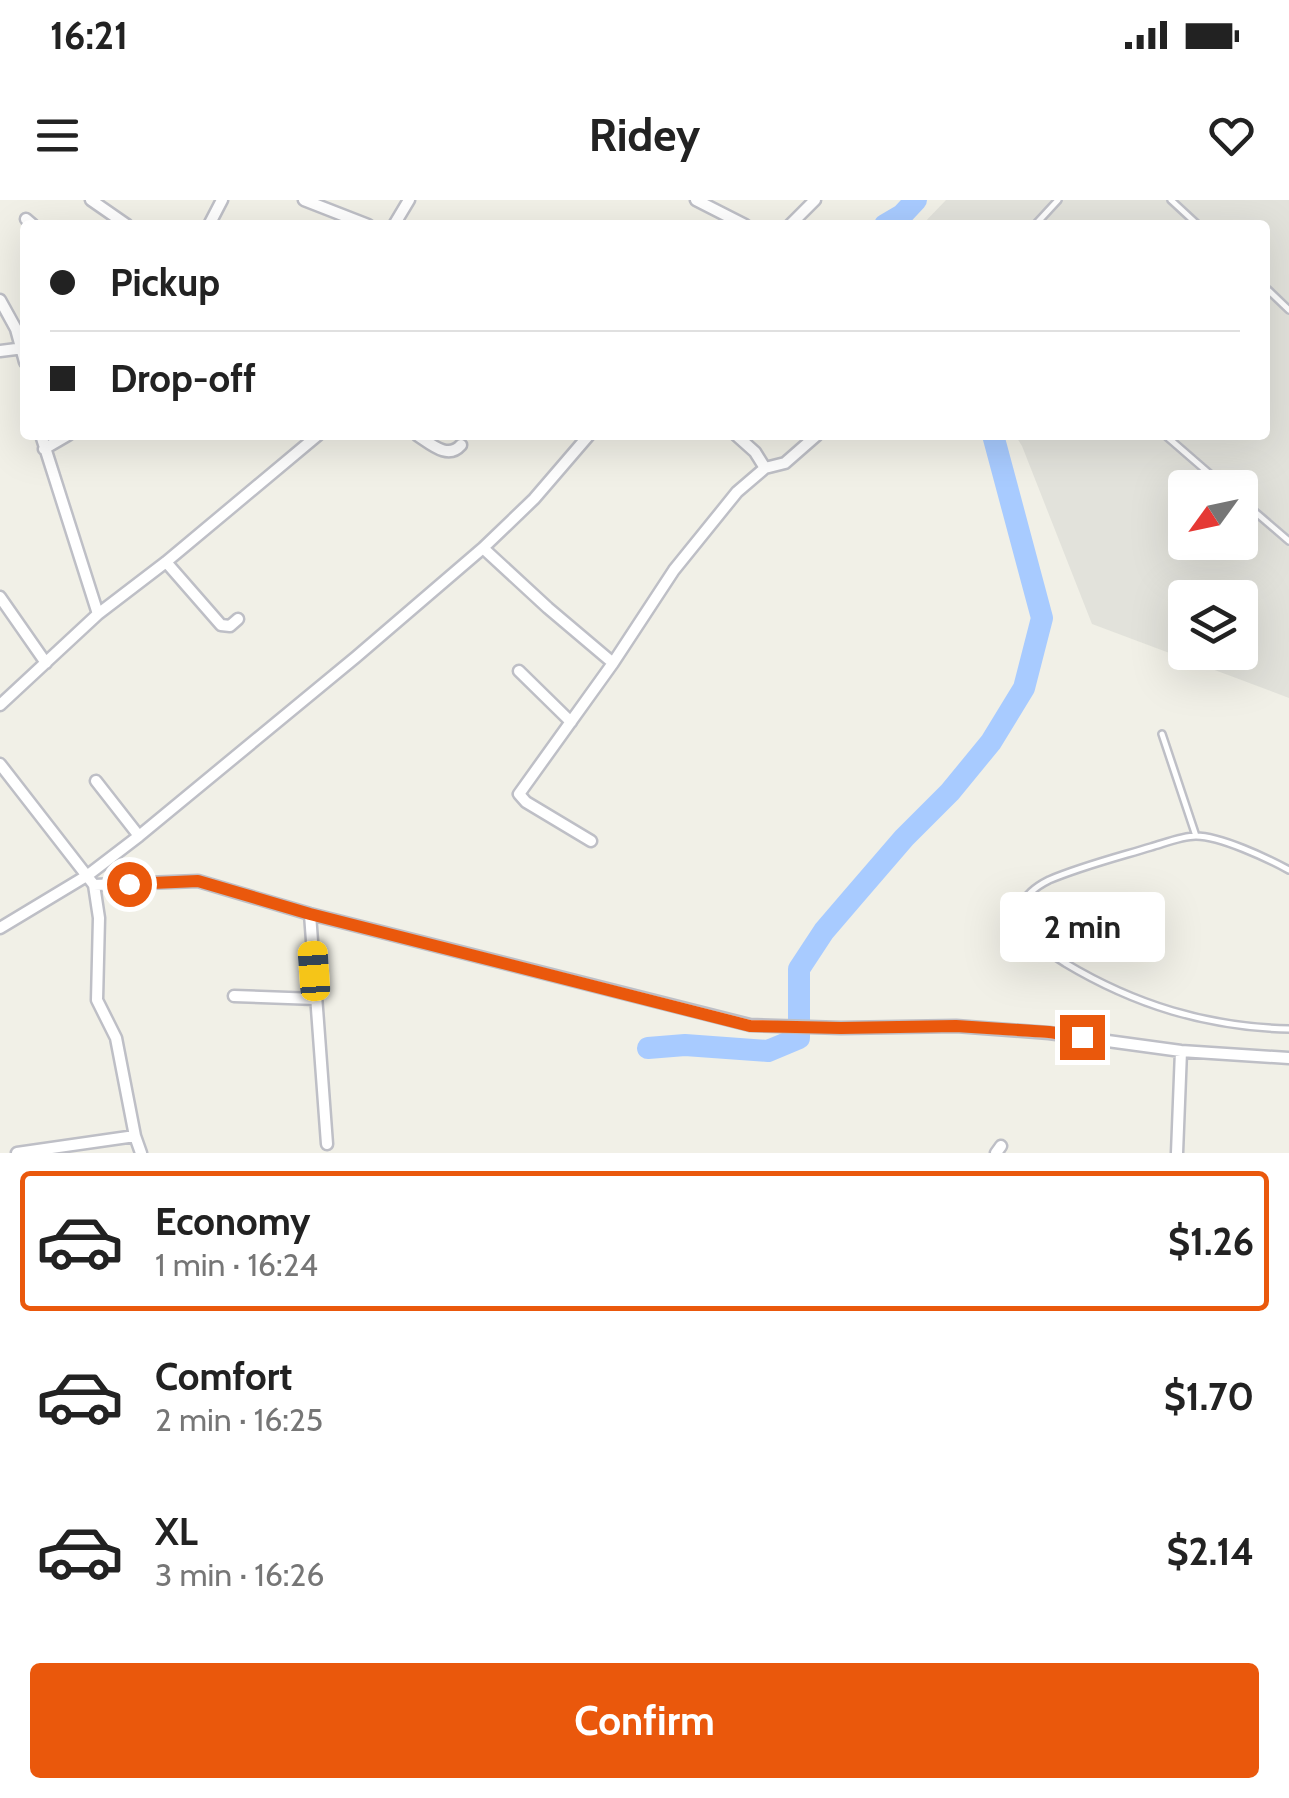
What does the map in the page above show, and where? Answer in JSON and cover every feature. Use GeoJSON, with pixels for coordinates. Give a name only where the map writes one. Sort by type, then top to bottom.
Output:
{"type":"FeatureCollection","features":[{"type":"Feature","properties":{"kind":"street"},"geometry":{"type":"LineString","coordinates":[[90,200],[120,220]]}},
{"type":"Feature","properties":{"kind":"street"},"geometry":{"type":"LineString","coordinates":[[304,200],[355,220]]}},
{"type":"Feature","properties":{"kind":"street"},"geometry":{"type":"LineString","coordinates":[[795,220],[815,200]]}},
{"type":"Feature","properties":{"kind":"street"},"geometry":{"type":"LineString","coordinates":[[704,202],[736,220]]}},
{"type":"Feature","properties":{"kind":"street"},"geometry":{"type":"LineString","coordinates":[[0,300],[20,339]]}},
{"type":"Feature","properties":{"kind":"street"},"geometry":{"type":"LineString","coordinates":[[42,440],[98,614]]}},
{"type":"Feature","properties":{"kind":"street"},"geometry":{"type":"LineString","coordinates":[[44,449],[59,440]]}},
{"type":"Feature","properties":{"kind":"street"},"geometry":{"type":"LineString","coordinates":[[0,705],[98,614],[312,440]]}},
{"type":"Feature","properties":{"kind":"street"},"geometry":{"type":"LineString","coordinates":[[426,440],[449,452],[456,452],[461,445]]}},
{"type":"Feature","properties":{"kind":"street"},"geometry":{"type":"LineString","coordinates":[[0,928],[91,880],[482,548],[534,499],[585,440]]}},
{"type":"Feature","properties":{"kind":"street"},"geometry":{"type":"LineString","coordinates":[[742,440],[765,468]]}},
{"type":"Feature","properties":{"kind":"street"},"geometry":{"type":"LineString","coordinates":[[591,841],[526,802],[520,794],[674,570],[737,492],[765,468],[785,462],[811,440]]}},
{"type":"Feature","properties":{"kind":"street"},"geometry":{"type":"LineString","coordinates":[[482,548],[613,663]]}},
{"type":"Feature","properties":{"kind":"street"},"geometry":{"type":"LineString","coordinates":[[166,562],[221,624],[230,626],[238,620]]}},
{"type":"Feature","properties":{"kind":"street"},"geometry":{"type":"LineString","coordinates":[[0,597],[46,663]]}},
{"type":"Feature","properties":{"kind":"street"},"geometry":{"type":"LineString","coordinates":[[519,671],[570,722]]}},
{"type":"Feature","properties":{"kind":"street"},"geometry":{"type":"LineString","coordinates":[[2,772],[91,880],[99,918],[97,1000],[116,1038],[134,1136],[141,1153]]}},
{"type":"Feature","properties":{"kind":"street"},"geometry":{"type":"LineString","coordinates":[[96,781],[139,836]]}},
{"type":"Feature","properties":{"kind":"street"},"geometry":{"type":"LineString","coordinates":[[91,880],[198,881],[310,914],[750,1026],[975,1027],[1049,1032],[1181,1051],[1289,1058]]}},
{"type":"Feature","properties":{"kind":"street"},"geometry":{"type":"LineString","coordinates":[[310,914],[326,1144]]}},
{"type":"Feature","properties":{"kind":"street"},"geometry":{"type":"LineString","coordinates":[[234,996],[316,999]]}},
{"type":"Feature","properties":{"kind":"street"},"geometry":{"type":"LineString","coordinates":[[1177,1153],[1181,1051]]}},
{"type":"Feature","properties":{"kind":"street"},"geometry":{"type":"LineString","coordinates":[[17,1153],[134,1136]]}},
{"type":"Feature","properties":{"kind":"lane"},"geometry":{"type":"LineString","coordinates":[[1040,220],[1058,200]]}},
{"type":"Feature","properties":{"kind":"lane"},"geometry":{"type":"LineString","coordinates":[[1171,200],[1193,220]]}},
{"type":"Feature","properties":{"kind":"lane"},"geometry":{"type":"LineString","coordinates":[[1270,293],[1289,310]]}},
{"type":"Feature","properties":{"kind":"lane"},"geometry":{"type":"LineString","coordinates":[[1170,440],[1205,470]]}},
{"type":"Feature","properties":{"kind":"lane"},"geometry":{"type":"LineString","coordinates":[[1258,514],[1289,541]]}},
{"type":"Feature","properties":{"kind":"lane"},"geometry":{"type":"LineString","coordinates":[[1162,734],[1196,836]]}},
{"type":"Feature","properties":{"kind":"lane"},"geometry":{"type":"LineString","coordinates":[[1289,870],[1268,858],[1196,836],[1046,881],[1029,894],[1022,906],[1022,921],[1032,939],[1098,984],[1146,1004],[1246,1028],[1289,1030]]}},
{"type":"Feature","properties":{"kind":"shaded area"},"geometry":{"type":"Polygon","coordinates":[[[946,200],[1289,200],[1289,698],[1214,670],[1258,670],[1258,580],[1168,580],[1168,653],[1092,624],[1018,440],[1270,440],[1270,220],[927,220],[946,200]]]}},
{"type":"Feature","properties":{"kind":"waterway"},"geometry":{"type":"LineString","coordinates":[[894,220],[916,200]]}},
{"type":"Feature","properties":{"kind":"waterway"},"geometry":{"type":"LineString","coordinates":[[648,1048],[685,1045],[768,1051],[799,1038],[799,969],[824,931],[991,742],[1024,688],[1042,618],[994,440]]}},
{"type":"Feature","properties":{"kind":"route"},"geometry":{"type":"LineString","coordinates":[[129,884],[198,881],[310,914],[750,1026],[956,1026],[1082,1037]]}}]}
